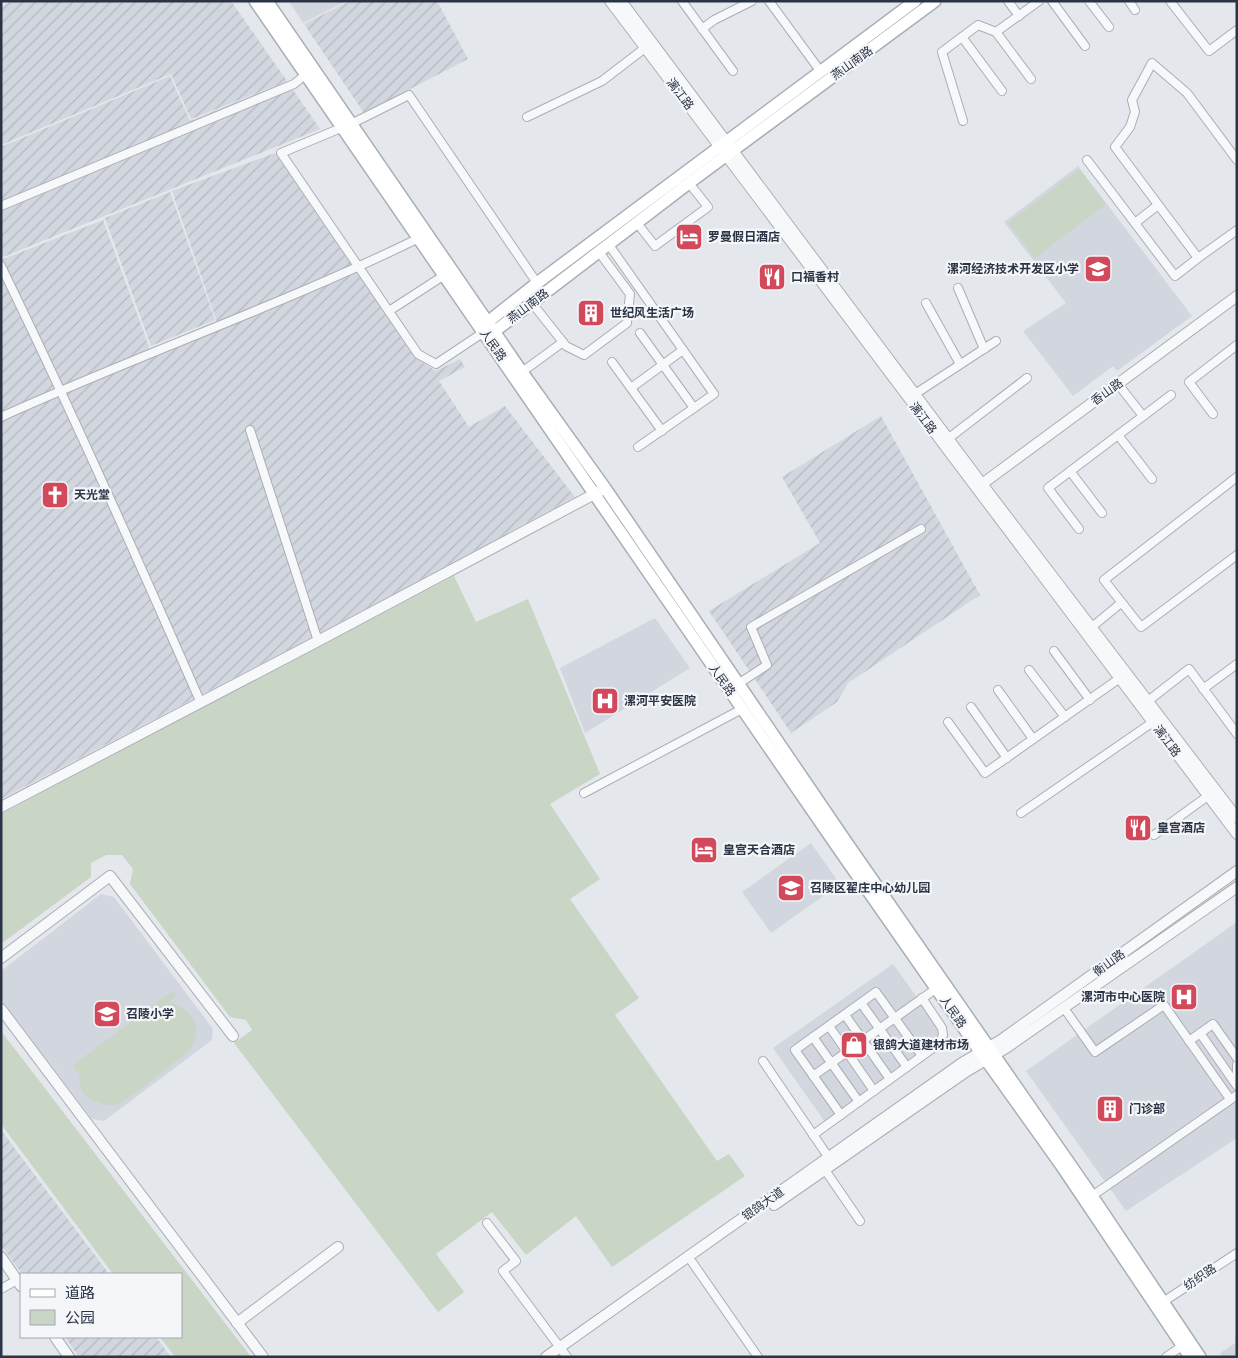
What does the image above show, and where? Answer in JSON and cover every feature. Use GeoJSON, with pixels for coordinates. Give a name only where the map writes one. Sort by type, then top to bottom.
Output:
{"type":"FeatureCollection","features":[{"type":"Feature","properties":{"kind":"main road","name":"人民路"},"geometry":{"type":"LineString","coordinates":[[255,1],[305,75],[346,126],[605,488],[988,1054],[1160,1304],[1200,1357]]}},
{"type":"Feature","properties":{"kind":"main road","name":"人民路"},"geometry":{"type":"LineString","coordinates":[[267,1],[417,239],[443,276],[489,328],[593,494],[936,988],[988,1054]]}},
{"type":"Feature","properties":{"kind":"main road","name":"燕山南路"},"geometry":{"type":"LineString","coordinates":[[887,29],[915,1]]}},
{"type":"Feature","properties":{"kind":"main road","name":"燕山南路"},"geometry":{"type":"LineString","coordinates":[[489,328],[532,303],[729,154],[824,76],[887,29],[935,1]]}},
{"type":"Feature","properties":{"kind":"main road","name":"燕山南路"},"geometry":{"type":"LineString","coordinates":[[489,328],[537,283],[624,217],[722,144],[824,76]]}},
{"type":"Feature","properties":{"kind":"main road"},"geometry":{"type":"LineString","coordinates":[[624,217],[635,225]]}},
{"type":"Feature","properties":{"kind":"main road","name":"人民路"},"geometry":{"type":"LineString","coordinates":[[1054,1149],[1092,1196],[1160,1304],[1182,1346],[1190,1357]]}},
{"type":"Feature","properties":{"kind":"street","name":"漓江路"},"geometry":{"type":"LineString","coordinates":[[610,1],[722,144]]}},
{"type":"Feature","properties":{"kind":"street","name":"漓江路"},"geometry":{"type":"LineString","coordinates":[[621,1],[729,154],[1089,630],[1148,701],[1212,793],[1237,834]]}},
{"type":"Feature","properties":{"kind":"street"},"geometry":{"type":"LineString","coordinates":[[682,1],[734,71]]}},
{"type":"Feature","properties":{"kind":"street"},"geometry":{"type":"LineString","coordinates":[[702,29],[714,20],[752,1]]}},
{"type":"Feature","properties":{"kind":"street"},"geometry":{"type":"LineString","coordinates":[[768,1],[824,76]]}},
{"type":"Feature","properties":{"kind":"street"},"geometry":{"type":"LineString","coordinates":[[1008,1],[1019,16]]}},
{"type":"Feature","properties":{"kind":"street"},"geometry":{"type":"LineString","coordinates":[[996,32],[1039,1]]}},
{"type":"Feature","properties":{"kind":"street"},"geometry":{"type":"LineString","coordinates":[[1052,1],[1085,46]]}},
{"type":"Feature","properties":{"kind":"street"},"geometry":{"type":"LineString","coordinates":[[1090,1],[1108,27]]}},
{"type":"Feature","properties":{"kind":"street"},"geometry":{"type":"LineString","coordinates":[[1129,1],[1135,10]]}},
{"type":"Feature","properties":{"kind":"street"},"geometry":{"type":"LineString","coordinates":[[1170,1],[1208,51],[1237,30]]}},
{"type":"Feature","properties":{"kind":"street"},"geometry":{"type":"LineString","coordinates":[[963,121],[942,52],[978,24],[996,32],[1031,79]]}},
{"type":"Feature","properties":{"kind":"street"},"geometry":{"type":"LineString","coordinates":[[962,37],[1002,91]]}},
{"type":"Feature","properties":{"kind":"street"},"geometry":{"type":"LineString","coordinates":[[527,117],[602,81],[645,48]]}},
{"type":"Feature","properties":{"kind":"street"},"geometry":{"type":"LineString","coordinates":[[1198,258],[1115,148],[1130,127],[1135,112],[1132,100],[1152,63],[1186,93],[1237,160]]}},
{"type":"Feature","properties":{"kind":"street"},"geometry":{"type":"LineString","coordinates":[[1,206],[294,84],[305,75]]}},
{"type":"Feature","properties":{"kind":"street"},"geometry":{"type":"LineString","coordinates":[[489,328],[436,364],[418,354],[281,153],[346,126],[408,95],[537,283]]}},
{"type":"Feature","properties":{"kind":"street"},"geometry":{"type":"LineString","coordinates":[[1087,160],[1175,276],[1198,258],[1235,234]]}},
{"type":"Feature","properties":{"kind":"street"},"geometry":{"type":"LineString","coordinates":[[635,225],[655,246],[708,208],[690,183]]}},
{"type":"Feature","properties":{"kind":"street"},"geometry":{"type":"LineString","coordinates":[[1134,223],[1158,205]]}},
{"type":"Feature","properties":{"kind":"street"},"geometry":{"type":"LineString","coordinates":[[1,417],[359,267],[417,239]]}},
{"type":"Feature","properties":{"kind":"street"},"geometry":{"type":"LineString","coordinates":[[609,245],[714,394],[638,447]]}},
{"type":"Feature","properties":{"kind":"street"},"geometry":{"type":"LineString","coordinates":[[532,303],[566,346],[584,355],[627,324],[630,294],[599,252]]}},
{"type":"Feature","properties":{"kind":"street"},"geometry":{"type":"LineString","coordinates":[[1,266],[62,391],[123,524],[200,702]]}},
{"type":"Feature","properties":{"kind":"street"},"geometry":{"type":"LineString","coordinates":[[389,311],[443,276]]}},
{"type":"Feature","properties":{"kind":"street"},"geometry":{"type":"LineString","coordinates":[[958,288],[984,349]]}},
{"type":"Feature","properties":{"kind":"street","name":"香山路"},"geometry":{"type":"LineString","coordinates":[[979,486],[1237,296]]}},
{"type":"Feature","properties":{"kind":"street"},"geometry":{"type":"LineString","coordinates":[[926,303],[960,364]]}},
{"type":"Feature","properties":{"kind":"street"},"geometry":{"type":"LineString","coordinates":[[640,333],[694,408]]}},
{"type":"Feature","properties":{"kind":"street"},"geometry":{"type":"LineString","coordinates":[[522,372],[563,342]]}},
{"type":"Feature","properties":{"kind":"street"},"geometry":{"type":"LineString","coordinates":[[912,396],[996,342]]}},
{"type":"Feature","properties":{"kind":"street"},"geometry":{"type":"LineString","coordinates":[[1213,414],[1189,382],[1237,345]]}},
{"type":"Feature","properties":{"kind":"street"},"geometry":{"type":"LineString","coordinates":[[631,388],[683,350]]}},
{"type":"Feature","properties":{"kind":"street"},"geometry":{"type":"LineString","coordinates":[[612,362],[662,430]]}},
{"type":"Feature","properties":{"kind":"street"},"geometry":{"type":"LineString","coordinates":[[949,438],[1027,378]]}},
{"type":"Feature","properties":{"kind":"street"},"geometry":{"type":"LineString","coordinates":[[1118,384],[1143,416]]}},
{"type":"Feature","properties":{"kind":"street"},"geometry":{"type":"LineString","coordinates":[[1079,529],[1048,488],[1171,395]]}},
{"type":"Feature","properties":{"kind":"street","name":"漓江路"},"geometry":{"type":"LineString","coordinates":[[912,396],[949,438],[979,486]]}},
{"type":"Feature","properties":{"kind":"street"},"geometry":{"type":"LineString","coordinates":[[250,430],[318,641]]}},
{"type":"Feature","properties":{"kind":"street"},"geometry":{"type":"LineString","coordinates":[[1118,435],[1152,479]]}},
{"type":"Feature","properties":{"kind":"street"},"geometry":{"type":"LineString","coordinates":[[1070,471],[1102,513]]}},
{"type":"Feature","properties":{"kind":"street"},"geometry":{"type":"LineString","coordinates":[[1237,477],[1104,580],[1141,627],[1237,555]]}},
{"type":"Feature","properties":{"kind":"street"},"geometry":{"type":"LineString","coordinates":[[1,807],[605,488]]}},
{"type":"Feature","properties":{"kind":"street"},"geometry":{"type":"LineString","coordinates":[[738,684],[767,665],[751,627],[921,529]]}},
{"type":"Feature","properties":{"kind":"street"},"geometry":{"type":"LineString","coordinates":[[1089,630],[1121,603]]}},
{"type":"Feature","properties":{"kind":"street","name":"漓江路"},"geometry":{"type":"LineString","coordinates":[[1089,630],[1120,678],[1153,722],[1212,793],[1237,818]]}},
{"type":"Feature","properties":{"kind":"street"},"geometry":{"type":"LineString","coordinates":[[1054,651],[1090,700]]}},
{"type":"Feature","properties":{"kind":"street"},"geometry":{"type":"LineString","coordinates":[[1203,689],[1237,664]]}},
{"type":"Feature","properties":{"kind":"street"},"geometry":{"type":"LineString","coordinates":[[1029,670],[1064,717]]}},
{"type":"Feature","properties":{"kind":"street"},"geometry":{"type":"LineString","coordinates":[[1148,701],[1189,670],[1237,734]]}},
{"type":"Feature","properties":{"kind":"street"},"geometry":{"type":"LineString","coordinates":[[948,722],[985,773],[1120,678]]}},
{"type":"Feature","properties":{"kind":"street"},"geometry":{"type":"LineString","coordinates":[[998,690],[1033,740]]}},
{"type":"Feature","properties":{"kind":"street"},"geometry":{"type":"LineString","coordinates":[[971,707],[1007,758]]}},
{"type":"Feature","properties":{"kind":"street"},"geometry":{"type":"LineString","coordinates":[[584,793],[742,709]]}},
{"type":"Feature","properties":{"kind":"street"},"geometry":{"type":"LineString","coordinates":[[1021,813],[1153,722]]}},
{"type":"Feature","properties":{"kind":"street"},"geometry":{"type":"LineString","coordinates":[[1154,835],[1212,793]]}},
{"type":"Feature","properties":{"kind":"street","name":"衡山路"},"geometry":{"type":"LineString","coordinates":[[988,1054],[1237,871]]}},
{"type":"Feature","properties":{"kind":"street"},"geometry":{"type":"LineString","coordinates":[[1,958],[110,876],[233,1036]]}},
{"type":"Feature","properties":{"kind":"street","name":"衡山路"},"geometry":{"type":"LineString","coordinates":[[988,1054],[1064,1008],[1237,887]]}},
{"type":"Feature","properties":{"kind":"street"},"geometry":{"type":"LineString","coordinates":[[813,1076],[936,988]]}},
{"type":"Feature","properties":{"kind":"street"},"geometry":{"type":"LineString","coordinates":[[841,1115],[795,1050],[876,992],[922,1056]]}},
{"type":"Feature","properties":{"kind":"street"},"geometry":{"type":"LineString","coordinates":[[813,1135],[940,1043],[943,1035],[942,1028],[922,998]]}},
{"type":"Feature","properties":{"kind":"street"},"geometry":{"type":"LineString","coordinates":[[861,1003],[907,1067]]}},
{"type":"Feature","properties":{"kind":"street"},"geometry":{"type":"LineString","coordinates":[[1064,1008],[1095,1052],[1164,1005],[1189,1041],[1233,1097],[1092,1196]]}},
{"type":"Feature","properties":{"kind":"street"},"geometry":{"type":"LineString","coordinates":[[1,1009],[263,1357]]}},
{"type":"Feature","properties":{"kind":"street"},"geometry":{"type":"LineString","coordinates":[[844,1015],[890,1079]]}},
{"type":"Feature","properties":{"kind":"street"},"geometry":{"type":"LineString","coordinates":[[1189,1041],[1213,1024],[1237,1058]]}},
{"type":"Feature","properties":{"kind":"street"},"geometry":{"type":"LineString","coordinates":[[829,1026],[874,1091]]}},
{"type":"Feature","properties":{"kind":"street"},"geometry":{"type":"LineString","coordinates":[[1200,1033],[1237,1086]]}},
{"type":"Feature","properties":{"kind":"street"},"geometry":{"type":"LineString","coordinates":[[813,1037],[859,1102]]}},
{"type":"Feature","properties":{"kind":"street","name":"银鸽大道"},"geometry":{"type":"LineString","coordinates":[[546,1357],[562,1353],[692,1262],[962,1063],[988,1054]]}},
{"type":"Feature","properties":{"kind":"street"},"geometry":{"type":"LineString","coordinates":[[763,1060],[813,1135],[825,1164],[860,1221]]}},
{"type":"Feature","properties":{"kind":"street"},"geometry":{"type":"LineString","coordinates":[[1237,1065],[1237,1075]]}},
{"type":"Feature","properties":{"kind":"street","name":"银鸽大道"},"geometry":{"type":"LineString","coordinates":[[562,1353],[825,1164]]}},
{"type":"Feature","properties":{"kind":"street"},"geometry":{"type":"LineString","coordinates":[[487,1222],[516,1262],[503,1271],[562,1353]]}},
{"type":"Feature","properties":{"kind":"street"},"geometry":{"type":"LineString","coordinates":[[238,1323],[338,1248]]}},
{"type":"Feature","properties":{"kind":"street","name":"纺织路"},"geometry":{"type":"LineString","coordinates":[[1160,1304],[1237,1253]]}},
{"type":"Feature","properties":{"kind":"street"},"geometry":{"type":"LineString","coordinates":[[1,1257],[19,1283],[1,1289]]}},
{"type":"Feature","properties":{"kind":"street"},"geometry":{"type":"LineString","coordinates":[[692,1262],[758,1357]]}},
{"type":"Feature","properties":{"kind":"street"},"geometry":{"type":"LineString","coordinates":[[56,1338],[69,1357]]}},
{"type":"Feature","properties":{"kind":"street"},"geometry":{"type":"LineString","coordinates":[[1166,1357],[1182,1346]]}},
{"type":"Feature","properties":{"kind":"shaded area"},"geometry":{"type":"Polygon","coordinates":[[[11,1],[231,1],[287,81],[191,119],[171,74],[1,145],[1,7],[11,1]]]}},
{"type":"Feature","properties":{"kind":"shaded area"},"geometry":{"type":"Polygon","coordinates":[[[289,1],[347,1],[303,23],[289,1]]]}},
{"type":"Feature","properties":{"kind":"shaded area"},"geometry":{"type":"Polygon","coordinates":[[[350,1],[437,1],[468,59],[364,113],[304,24],[350,1]]]}},
{"type":"Feature","properties":{"kind":"shaded area"},"geometry":{"type":"Polygon","coordinates":[[[170,76],[190,121],[287,81],[320,129],[3,257],[1,253],[1,147],[170,76]]]}},
{"type":"Feature","properties":{"kind":"shaded area"},"geometry":{"type":"Polygon","coordinates":[[[275,153],[414,357],[436,371],[460,359],[465,367],[439,381],[469,427],[505,406],[575,497],[313,637],[1,799],[1,260],[103,220],[152,355],[219,328],[172,191],[275,153]]]}},
{"type":"Feature","properties":{"kind":"shaded area","name":"漯河经济技术开发区小学"},"geometry":{"type":"Polygon","coordinates":[[[1078,166],[1192,316],[1117,371],[1113,366],[1073,396],[1023,331],[1066,303],[1004,222],[1078,166]]]}},
{"type":"Feature","properties":{"kind":"shaded area"},"geometry":{"type":"Polygon","coordinates":[[[170,192],[215,320],[151,346],[105,218],[170,192]]]}},
{"type":"Feature","properties":{"kind":"shaded area"},"geometry":{"type":"Polygon","coordinates":[[[881,416],[980,595],[848,683],[837,702],[791,733],[709,611],[820,543],[782,477],[881,416]]]}},
{"type":"Feature","properties":{"kind":"shaded area","name":"漯河平安医院"},"geometry":{"type":"Polygon","coordinates":[[[655,618],[690,668],[585,733],[560,668],[655,618]]]}},
{"type":"Feature","properties":{"kind":"shaded area","name":"召陵区翟庄中心幼儿园"},"geometry":{"type":"Polygon","coordinates":[[[811,843],[840,884],[771,933],[742,892],[811,843]]]}},
{"type":"Feature","properties":{"kind":"shaded area","name":"召陵小学"},"geometry":{"type":"Polygon","coordinates":[[[101,894],[114,897],[213,1029],[212,1040],[104,1121],[92,1119],[1,999],[1,971],[101,894]]]}},
{"type":"Feature","properties":{"kind":"shaded area","name":"漯河市中心医院"},"geometry":{"type":"Polygon","coordinates":[[[1237,922],[1237,1138],[1126,1211],[1026,1071],[1237,922]]]}},
{"type":"Feature","properties":{"kind":"shaded area","name":"银鸽大道建材市场"},"geometry":{"type":"Polygon","coordinates":[[[893,964],[939,1028],[938,1036],[935,1042],[825,1122],[773,1048],[893,964]]]}},
{"type":"Feature","properties":{"kind":"shaded area"},"geometry":{"type":"Polygon","coordinates":[[[1,1130],[108,1273],[21,1273],[1,1245],[1,1130]]]}},
{"type":"Feature","properties":{"kind":"shaded area"},"geometry":{"type":"Polygon","coordinates":[[[66,1338],[157,1338],[171,1357],[79,1357],[66,1338]]]}},
{"type":"Feature","properties":{"kind":"shaded area"},"geometry":{"type":"Polygon","coordinates":[[[1237,1342],[1237,1357],[1223,1357],[1220,1353],[1237,1342]]]}},
{"type":"Feature","properties":{"kind":"green space"},"geometry":{"type":"Polygon","coordinates":[[[1079,169],[1106,204],[1035,258],[1008,223],[1079,169]]]}},
{"type":"Feature","properties":{"kind":"green space"},"geometry":{"type":"Polygon","coordinates":[[[454,576],[476,622],[528,599],[600,774],[550,804],[600,879],[570,899],[639,998],[615,1015],[717,1161],[729,1154],[745,1176],[612,1267],[576,1216],[526,1255],[492,1212],[436,1254],[464,1292],[438,1312],[234,1043],[252,1030],[246,1020],[230,1017],[130,884],[133,869],[122,855],[106,855],[91,863],[91,877],[1,944],[1,814],[454,576]]]}},
{"type":"Feature","properties":{"kind":"green space"},"geometry":{"type":"Polygon","coordinates":[[[172,991],[176,996],[169,1002],[185,1010],[194,1021],[196,1028],[196,1036],[188,1052],[140,1090],[115,1105],[99,1103],[86,1096],[80,1084],[80,1070],[77,1072],[73,1065],[172,991]]]}},
{"type":"Feature","properties":{"kind":"green space"},"geometry":{"type":"Polygon","coordinates":[[[1,1031],[251,1357],[175,1357],[161,1338],[182,1338],[182,1273],[112,1273],[1,1124],[1,1031]]]}},
{"type":"Feature","properties":{"kind":"place","name":"罗曼假日酒店"},"geometry":{"type":"Point","coordinates":[689,237]}},
{"type":"Feature","properties":{"kind":"place","name":"漯河经济技术开发区小学"},"geometry":{"type":"Point","coordinates":[1098,269]}},
{"type":"Feature","properties":{"kind":"place","name":"口福香村"},"geometry":{"type":"Point","coordinates":[772,277]}},
{"type":"Feature","properties":{"kind":"place","name":"世纪风生活广场"},"geometry":{"type":"Point","coordinates":[591,313]}},
{"type":"Feature","properties":{"kind":"place","name":"天光堂"},"geometry":{"type":"Point","coordinates":[55,495]}},
{"type":"Feature","properties":{"kind":"place","name":"漯河平安医院"},"geometry":{"type":"Point","coordinates":[605,701]}},
{"type":"Feature","properties":{"kind":"place","name":"皇宫酒店"},"geometry":{"type":"Point","coordinates":[1138,828]}},
{"type":"Feature","properties":{"kind":"place","name":"皇宫天合酒店"},"geometry":{"type":"Point","coordinates":[704,850]}},
{"type":"Feature","properties":{"kind":"place","name":"召陵区翟庄中心幼儿园"},"geometry":{"type":"Point","coordinates":[791,888]}},
{"type":"Feature","properties":{"kind":"place","name":"漯河市中心医院"},"geometry":{"type":"Point","coordinates":[1184,997]}},
{"type":"Feature","properties":{"kind":"place","name":"召陵小学"},"geometry":{"type":"Point","coordinates":[107,1014]}},
{"type":"Feature","properties":{"kind":"place","name":"银鸽大道建材市场"},"geometry":{"type":"Point","coordinates":[854,1045]}},
{"type":"Feature","properties":{"kind":"place","name":"门诊部"},"geometry":{"type":"Point","coordinates":[1110,1109]}}]}
